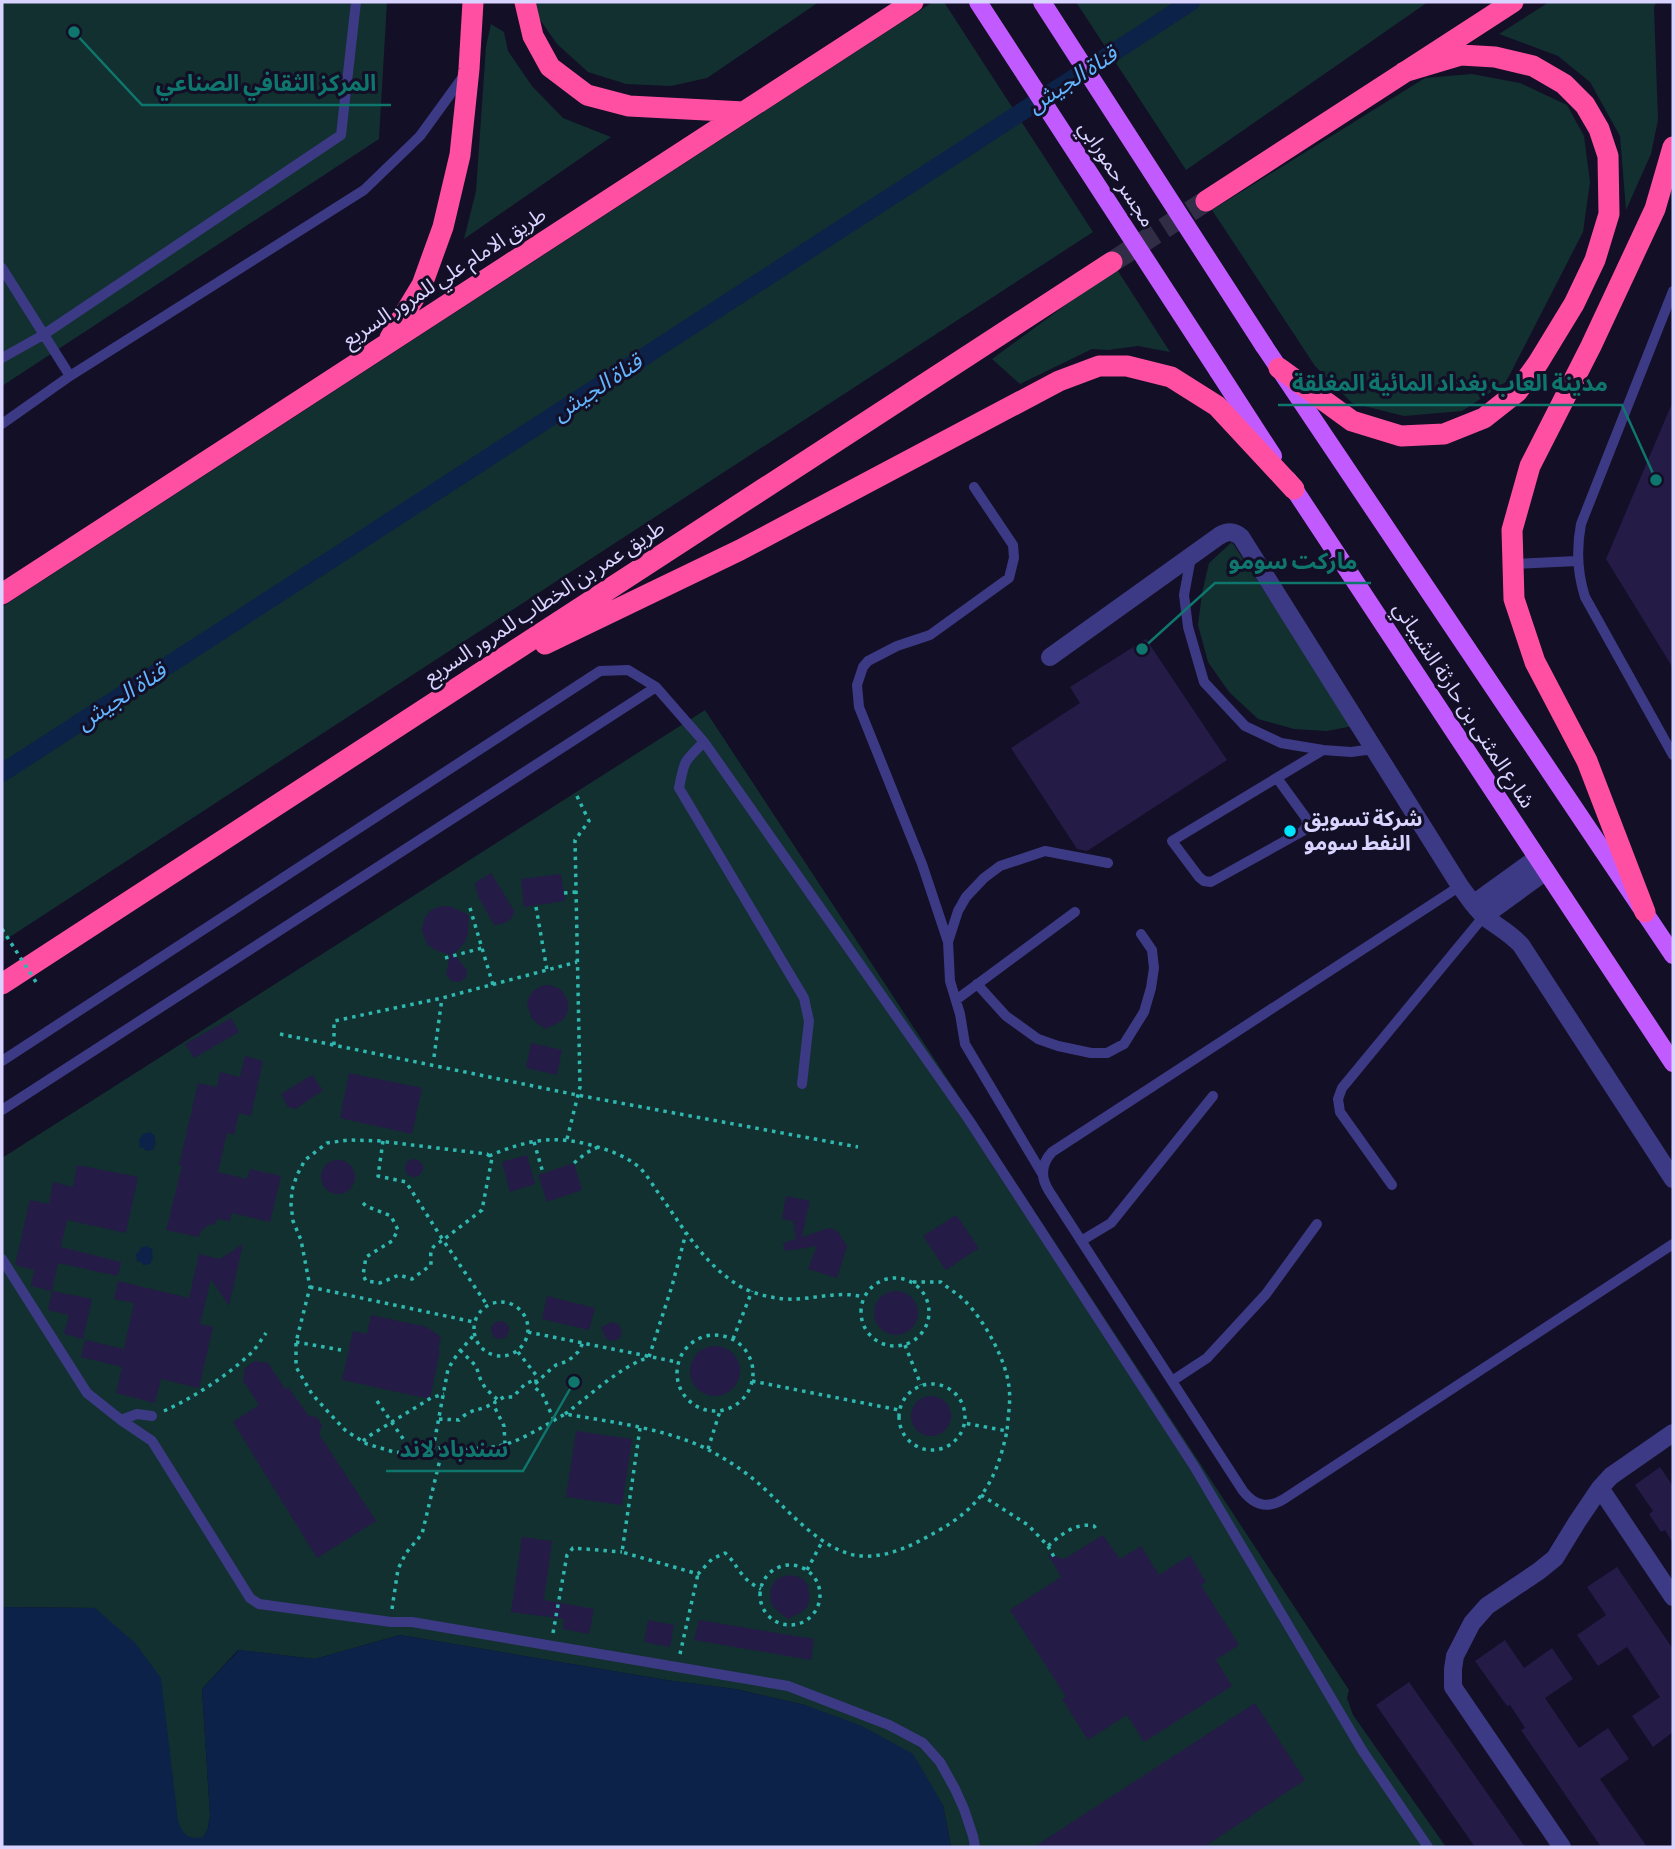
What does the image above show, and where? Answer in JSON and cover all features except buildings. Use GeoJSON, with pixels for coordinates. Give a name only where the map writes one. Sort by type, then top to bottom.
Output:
{"type":"FeatureCollection","features":[{"type":"Feature","properties":{"kind":"highway"},"geometry":{"type":"LineString","coordinates":[[386,344],[422,285],[443,227],[460,155],[473,2]]}},
{"type":"Feature","properties":{"kind":"highway"},"geometry":{"type":"LineString","coordinates":[[525,2],[533,36],[550,67],[587,95],[629,106],[744,112]]}},
{"type":"Feature","properties":{"kind":"highway","name":"طريق الامام علي للمرور السريع"},"geometry":{"type":"LineString","coordinates":[[2,594],[913,2]]}},
{"type":"Feature","properties":{"kind":"highway"},"geometry":{"type":"LineString","coordinates":[[1206,201],[1513,2]]}},
{"type":"Feature","properties":{"kind":"highway"},"geometry":{"type":"LineString","coordinates":[[1279,368],[1352,421],[1401,436],[1444,434],[1484,418],[1517,393],[1574,304],[1595,260],[1609,214],[1608,156],[1599,129],[1585,105],[1564,84],[1533,66],[1495,57],[1461,55],[1404,72]]}},
{"type":"Feature","properties":{"kind":"highway"},"geometry":{"type":"LineString","coordinates":[[1645,912],[1587,761],[1535,662],[1514,599],[1511,530],[1530,466],[1656,209],[1673,147]]}},
{"type":"Feature","properties":{"kind":"highway","name":"طريق عمر بن الخطاب للمرور السريع"},"geometry":{"type":"LineString","coordinates":[[2,984],[1112,262]]}},
{"type":"Feature","properties":{"kind":"highway"},"geometry":{"type":"LineString","coordinates":[[465,683],[740,550],[1059,381],[1099,366],[1127,366],[1171,377],[1217,406],[1294,489]]}},
{"type":"Feature","properties":{"kind":"main road","name":"مجسر حمورابي"},"geometry":{"type":"LineString","coordinates":[[978,2],[1218,371]]}},
{"type":"Feature","properties":{"kind":"main road","name":"مجسر حمورابي"},"geometry":{"type":"LineString","coordinates":[[1042,2],[1264,346]]}},
{"type":"Feature","properties":{"kind":"main road","name":"شارع المثنى بن حارثة الشيباني"},"geometry":{"type":"LineString","coordinates":[[1264,346],[1673,955]]}},
{"type":"Feature","properties":{"kind":"main road","name":"شارع المثنى بن حارثة الشيباني"},"geometry":{"type":"LineString","coordinates":[[1218,371],[1673,1063]]}},
{"type":"Feature","properties":{"kind":"street"},"geometry":{"type":"LineString","coordinates":[[1050,657],[1224,533],[1233,532],[1241,537],[1460,886],[1478,910],[1521,945],[1673,1179]]}},
{"type":"Feature","properties":{"kind":"street"},"geometry":{"type":"LineString","coordinates":[[1478,910],[1542,864]]}},
{"type":"Feature","properties":{"kind":"street"},"geometry":{"type":"LineString","coordinates":[[1562,1847],[1453,1687],[1455,1656],[1472,1623],[1487,1606],[1555,1558],[1600,1488],[1611,1476],[1673,1433]]}},
{"type":"Feature","properties":{"kind":"street"},"geometry":{"type":"LineString","coordinates":[[1600,1488],[1673,1597]]}},
{"type":"Feature","properties":{"kind":"lane"},"geometry":{"type":"LineString","coordinates":[[2,358],[43,335],[341,135],[356,2]]}},
{"type":"Feature","properties":{"kind":"lane"},"geometry":{"type":"LineString","coordinates":[[2,424],[70,376],[364,190],[420,136],[469,69]]}},
{"type":"Feature","properties":{"kind":"lane"},"geometry":{"type":"LineString","coordinates":[[2,268],[70,376]]}},
{"type":"Feature","properties":{"kind":"lane"},"geometry":{"type":"LineString","coordinates":[[1673,291],[1581,524],[1577,561],[1579,580],[1585,597],[1673,755]]}},
{"type":"Feature","properties":{"kind":"lane"},"geometry":{"type":"LineString","coordinates":[[974,487],[1013,545],[1014,558],[1009,578],[930,635],[897,646],[868,661],[857,685],[859,707],[922,864],[948,942],[950,981],[965,1044],[1043,1175]]}},
{"type":"Feature","properties":{"kind":"lane"},"geometry":{"type":"LineString","coordinates":[[1191,557],[1184,595],[1188,628],[1204,682],[1245,726],[1281,743],[1350,752],[1374,749]]}},
{"type":"Feature","properties":{"kind":"lane"},"geometry":{"type":"LineString","coordinates":[[1513,564],[1577,561]]}},
{"type":"Feature","properties":{"kind":"lane"},"geometry":{"type":"LineString","coordinates":[[2,1061],[600,671],[628,670],[656,687],[704,742],[969,1120],[1194,1466],[1362,1750],[1428,1847]]}},
{"type":"Feature","properties":{"kind":"lane"},"geometry":{"type":"LineString","coordinates":[[2,1110],[656,687]]}},
{"type":"Feature","properties":{"kind":"lane"},"geometry":{"type":"LineString","coordinates":[[704,742],[687,758],[679,789],[804,998],[809,1021],[802,1084]]}},
{"type":"Feature","properties":{"kind":"lane"},"geometry":{"type":"LineString","coordinates":[[1277,778],[1306,818],[1307,825],[1303,831],[1211,882],[1204,881],[1172,841],[1323,750]]}},
{"type":"Feature","properties":{"kind":"lane"},"geometry":{"type":"LineString","coordinates":[[948,942],[957,911],[966,897],[1000,866],[1045,850],[1108,863]]}},
{"type":"Feature","properties":{"kind":"lane"},"geometry":{"type":"LineString","coordinates":[[1460,886],[1052,1152],[1046,1158],[1044,1183],[1249,1499],[1267,1506],[1276,1504],[1673,1244]]}},
{"type":"Feature","properties":{"kind":"lane"},"geometry":{"type":"LineString","coordinates":[[1392,1185],[1340,1111],[1338,1100],[1342,1088],[1478,910]]}},
{"type":"Feature","properties":{"kind":"lane"},"geometry":{"type":"LineString","coordinates":[[956,1000],[1075,912]]}},
{"type":"Feature","properties":{"kind":"lane"},"geometry":{"type":"LineString","coordinates":[[977,984],[1006,1016],[1038,1039],[1091,1053],[1107,1052],[1124,1044],[1144,1012],[1154,968],[1152,950],[1141,934]]}},
{"type":"Feature","properties":{"kind":"lane"},"geometry":{"type":"LineString","coordinates":[[1081,1241],[1111,1223],[1213,1096]]}},
{"type":"Feature","properties":{"kind":"lane"},"geometry":{"type":"LineString","coordinates":[[1172,1381],[1207,1358],[1224,1340],[1266,1294],[1317,1224]]}},
{"type":"Feature","properties":{"kind":"lane"},"geometry":{"type":"LineString","coordinates":[[2,1259],[87,1393],[152,1441],[250,1598],[260,1604],[391,1622],[412,1622],[788,1686],[889,1725],[923,1743],[940,1762],[955,1789],[975,1847]]}},
{"type":"Feature","properties":{"kind":"lane"},"geometry":{"type":"LineString","coordinates":[[121,1420],[137,1414],[152,1416]]}},
{"type":"Feature","properties":{"kind":"path"},"geometry":{"type":"LineString","coordinates":[[567,1139],[580,1087],[575,840],[589,821],[575,792]]}},
{"type":"Feature","properties":{"kind":"path"},"geometry":{"type":"LineString","coordinates":[[564,893],[576,892]]}},
{"type":"Feature","properties":{"kind":"path"},"geometry":{"type":"LineString","coordinates":[[536,907],[547,970]]}},
{"type":"Feature","properties":{"kind":"path"},"geometry":{"type":"LineString","coordinates":[[471,908],[493,985]]}},
{"type":"Feature","properties":{"kind":"path"},"geometry":{"type":"LineString","coordinates":[[2,929],[36,982]]}},
{"type":"Feature","properties":{"kind":"path"},"geometry":{"type":"LineString","coordinates":[[445,958],[482,947]]}},
{"type":"Feature","properties":{"kind":"path"},"geometry":{"type":"LineString","coordinates":[[334,1046],[334,1021],[442,998],[577,962]]}},
{"type":"Feature","properties":{"kind":"path"},"geometry":{"type":"LineString","coordinates":[[434,1057],[442,998]]}},
{"type":"Feature","properties":{"kind":"path"},"geometry":{"type":"LineString","coordinates":[[279,1034],[577,1095],[858,1147]]}},
{"type":"Feature","properties":{"kind":"path"},"geometry":{"type":"LineString","coordinates":[[489,1156],[533,1141],[567,1139],[621,1155],[641,1170],[706,1260],[746,1290],[793,1300],[840,1294],[863,1297]]}},
{"type":"Feature","properties":{"kind":"path"},"geometry":{"type":"LineString","coordinates":[[363,1203],[391,1216],[398,1230],[393,1241],[366,1257],[363,1275],[366,1281],[380,1283],[399,1275],[412,1279],[431,1265],[431,1249],[482,1210],[492,1158],[479,1152],[383,1141],[348,1140],[327,1143],[305,1160],[296,1175],[291,1205],[310,1287],[296,1342],[296,1367],[312,1394],[346,1431],[367,1444],[394,1452],[415,1454],[443,1447],[472,1448],[519,1440],[565,1414],[624,1369],[649,1356]]}},
{"type":"Feature","properties":{"kind":"path"},"geometry":{"type":"LineString","coordinates":[[383,1141],[378,1176],[406,1182],[487,1305]]}},
{"type":"Feature","properties":{"kind":"path"},"geometry":{"type":"LineString","coordinates":[[533,1141],[543,1173]]}},
{"type":"Feature","properties":{"kind":"path"},"geometry":{"type":"LineString","coordinates":[[574,1163],[598,1147]]}},
{"type":"Feature","properties":{"kind":"path"},"geometry":{"type":"LineString","coordinates":[[649,1356],[686,1233]]}},
{"type":"Feature","properties":{"kind":"path"},"geometry":{"type":"LineString","coordinates":[[565,1414],[671,1435],[728,1460],[757,1482],[822,1542],[838,1551],[860,1556],[882,1555],[904,1549],[961,1516],[981,1495],[997,1469],[1007,1431],[1009,1409],[1009,1387],[1005,1368],[995,1346],[964,1300],[941,1282],[913,1282],[900,1277],[885,1278],[872,1285],[863,1297],[860,1311],[862,1325],[870,1337],[883,1345],[897,1347],[911,1343],[922,1334],[928,1321],[929,1306],[924,1293],[913,1282]]}},
{"type":"Feature","properties":{"kind":"path"},"geometry":{"type":"LineString","coordinates":[[310,1287],[474,1322]]}},
{"type":"Feature","properties":{"kind":"path"},"geometry":{"type":"LineString","coordinates":[[733,1339],[752,1291]]}},
{"type":"Feature","properties":{"kind":"path"},"geometry":{"type":"LineString","coordinates":[[507,1302],[524,1313],[528,1332],[525,1343],[518,1351],[497,1357],[486,1353],[478,1345],[474,1335],[474,1322],[479,1312],[487,1305],[507,1302]]}},
{"type":"Feature","properties":{"kind":"path"},"geometry":{"type":"LineString","coordinates":[[152,1416],[187,1401],[219,1378],[251,1354],[266,1332]]}},
{"type":"Feature","properties":{"kind":"path"},"geometry":{"type":"LineString","coordinates":[[528,1332],[677,1362]]}},
{"type":"Feature","properties":{"kind":"path"},"geometry":{"type":"LineString","coordinates":[[716,1334],[728,1336],[747,1352],[752,1364],[750,1389],[732,1408],[707,1411],[695,1407],[685,1399],[679,1387],[677,1362],[692,1341],[716,1334]]}},
{"type":"Feature","properties":{"kind":"path"},"geometry":{"type":"LineString","coordinates":[[433,1450],[448,1369],[474,1335]]}},
{"type":"Feature","properties":{"kind":"path"},"geometry":{"type":"LineString","coordinates":[[296,1342],[341,1350]]}},
{"type":"Feature","properties":{"kind":"path"},"geometry":{"type":"LineString","coordinates":[[536,1383],[556,1364],[568,1361],[583,1343]]}},
{"type":"Feature","properties":{"kind":"path"},"geometry":{"type":"LineString","coordinates":[[905,1345],[921,1385]]}},
{"type":"Feature","properties":{"kind":"path"},"geometry":{"type":"LineString","coordinates":[[460,1350],[476,1366],[481,1381],[497,1401]]}},
{"type":"Feature","properties":{"kind":"path"},"geometry":{"type":"LineString","coordinates":[[518,1351],[536,1375],[535,1388],[542,1393],[554,1420]]}},
{"type":"Feature","properties":{"kind":"path"},"geometry":{"type":"LineString","coordinates":[[439,1419],[459,1420],[470,1411],[485,1408],[503,1397],[513,1396],[525,1384],[532,1381],[536,1383]]}},
{"type":"Feature","properties":{"kind":"path"},"geometry":{"type":"LineString","coordinates":[[752,1381],[899,1410]]}},
{"type":"Feature","properties":{"kind":"path"},"geometry":{"type":"LineString","coordinates":[[938,1383],[957,1394],[965,1413],[964,1423],[961,1433],[946,1447],[925,1450],[915,1446],[901,1431],[899,1410],[902,1400],[909,1392],[921,1385],[938,1383]]}},
{"type":"Feature","properties":{"kind":"path"},"geometry":{"type":"LineString","coordinates":[[363,1441],[431,1398],[444,1394]]}},
{"type":"Feature","properties":{"kind":"path"},"geometry":{"type":"LineString","coordinates":[[377,1401],[407,1446],[407,1453]]}},
{"type":"Feature","properties":{"kind":"path"},"geometry":{"type":"LineString","coordinates":[[497,1401],[494,1406],[502,1420],[505,1444]]}},
{"type":"Feature","properties":{"kind":"path"},"geometry":{"type":"LineString","coordinates":[[708,1450],[720,1411]]}},
{"type":"Feature","properties":{"kind":"path"},"geometry":{"type":"LineString","coordinates":[[964,1423],[1007,1431]]}},
{"type":"Feature","properties":{"kind":"path"},"geometry":{"type":"LineString","coordinates":[[622,1552],[640,1428]]}},
{"type":"Feature","properties":{"kind":"path"},"geometry":{"type":"LineString","coordinates":[[391,1622],[398,1569],[406,1553],[422,1534],[443,1447]]}},
{"type":"Feature","properties":{"kind":"path"},"geometry":{"type":"LineString","coordinates":[[981,1495],[1028,1525],[1048,1546],[1054,1557]]}},
{"type":"Feature","properties":{"kind":"path"},"geometry":{"type":"LineString","coordinates":[[1048,1546],[1072,1528],[1088,1524],[1097,1530]]}},
{"type":"Feature","properties":{"kind":"path"},"geometry":{"type":"LineString","coordinates":[[807,1570],[822,1542]]}},
{"type":"Feature","properties":{"kind":"path"},"geometry":{"type":"LineString","coordinates":[[551,1646],[567,1555],[573,1548],[622,1552],[698,1574]]}},
{"type":"Feature","properties":{"kind":"path"},"geometry":{"type":"LineString","coordinates":[[678,1667],[698,1574],[712,1559],[725,1553],[749,1582],[761,1589]]}},
{"type":"Feature","properties":{"kind":"path"},"geometry":{"type":"LineString","coordinates":[[798,1566],[807,1570],[819,1586],[818,1606],[806,1621],[797,1625],[777,1623],[763,1609],[760,1600],[764,1580],[779,1567],[798,1566]]}},
{"type":"Feature","properties":{"kind":"green space"},"geometry":{"type":"Polygon","coordinates":[[[2,2],[387,2],[379,139],[2,386],[2,2]]]}},
{"type":"Feature","properties":{"kind":"green space"},"geometry":{"type":"Polygon","coordinates":[[[534,2],[819,2],[707,78],[671,86],[626,84],[588,72],[557,44],[534,11],[534,2]]]}},
{"type":"Feature","properties":{"kind":"green space"},"geometry":{"type":"Polygon","coordinates":[[[933,2],[944,2],[1093,232],[2,942],[2,607],[933,2]]]}},
{"type":"Feature","properties":{"kind":"green space"},"geometry":{"type":"Polygon","coordinates":[[[1076,2],[1428,2],[1186,170],[1076,2]]]}},
{"type":"Feature","properties":{"kind":"green space"},"geometry":{"type":"Polygon","coordinates":[[[1549,2],[1656,2],[1654,8],[1658,120],[1651,154],[1626,210],[1620,136],[1590,82],[1558,56],[1499,34],[1549,2]]]}},
{"type":"Feature","properties":{"kind":"green space"},"geometry":{"type":"Polygon","coordinates":[[[491,24],[504,32],[508,51],[532,86],[563,118],[611,137],[464,239],[476,191],[486,46],[491,24]]]}},
{"type":"Feature","properties":{"kind":"green space"},"geometry":{"type":"Polygon","coordinates":[[[1472,74],[1520,83],[1567,105],[1584,136],[1590,182],[1583,232],[1506,382],[1462,411],[1404,416],[1352,403],[1315,366],[1212,210],[1425,78],[1472,74]]]}},
{"type":"Feature","properties":{"kind":"green space"},"geometry":{"type":"Polygon","coordinates":[[[1116,268],[1170,352],[1138,346],[1092,349],[1020,384],[992,359],[1116,268]]]}},
{"type":"Feature","properties":{"kind":"green space"},"geometry":{"type":"Polygon","coordinates":[[[1232,542],[1353,726],[1327,731],[1294,729],[1258,719],[1229,692],[1208,662],[1198,625],[1202,593],[1209,563],[1232,542]]]}},
{"type":"Feature","properties":{"kind":"green space"},"geometry":{"type":"Polygon","coordinates":[[[705,710],[1349,1690],[1347,1698],[1353,1715],[1446,1847],[951,1847],[943,1805],[805,1705],[735,1689],[400,1635],[315,1659],[238,1650],[202,1689],[210,1815],[203,1838],[195,1839],[186,1835],[179,1826],[95,1608],[2,1607],[2,1158],[705,710]]]}},
{"type":"Feature","properties":{"kind":"water"},"geometry":{"type":"Polygon","coordinates":[[[150,1132],[155,1136],[156,1143],[153,1150],[146,1151],[139,1147],[138,1140],[142,1134],[150,1132]]]}},
{"type":"Feature","properties":{"kind":"water"},"geometry":{"type":"Polygon","coordinates":[[[147,1246],[153,1250],[153,1257],[150,1264],[143,1265],[136,1261],[135,1254],[140,1248],[147,1246]]]}},
{"type":"Feature","properties":{"kind":"water"},"geometry":{"type":"Polygon","coordinates":[[[2,1607],[95,1608],[135,1643],[161,1678],[178,1820],[181,1829],[190,1837],[203,1837],[210,1815],[202,1689],[239,1650],[315,1659],[400,1635],[735,1689],[805,1705],[862,1726],[913,1754],[943,1805],[951,1847],[2,1847],[2,1607]]]}},
{"type":"Feature","properties":{"kind":"waterway","name":"قناة الجيش"},"geometry":{"type":"LineString","coordinates":[[2,773],[1191,2]]}},
{"type":"Feature","properties":{"kind":"tunnel"},"geometry":{"type":"LineString","coordinates":[[1112,262],[1206,201]]}},
{"type":"Feature","properties":{"kind":"place","name":"المركز الثقافي الصناعي"},"geometry":{"type":"Point","coordinates":[74,32]}},
{"type":"Feature","properties":{"kind":"place","name":"مدينة العاب بغداد المائية المغلقة"},"geometry":{"type":"Point","coordinates":[1656,480]}},
{"type":"Feature","properties":{"kind":"place","name":"ماركت سومو"},"geometry":{"type":"Point","coordinates":[1142,649]}},
{"type":"Feature","properties":{"kind":"place","name":"شركة تسويق النفط سومو"},"geometry":{"type":"Point","coordinates":[1290,831]}},
{"type":"Feature","properties":{"kind":"place","name":"سندباد لاند"},"geometry":{"type":"Point","coordinates":[574,1382]}}]}
